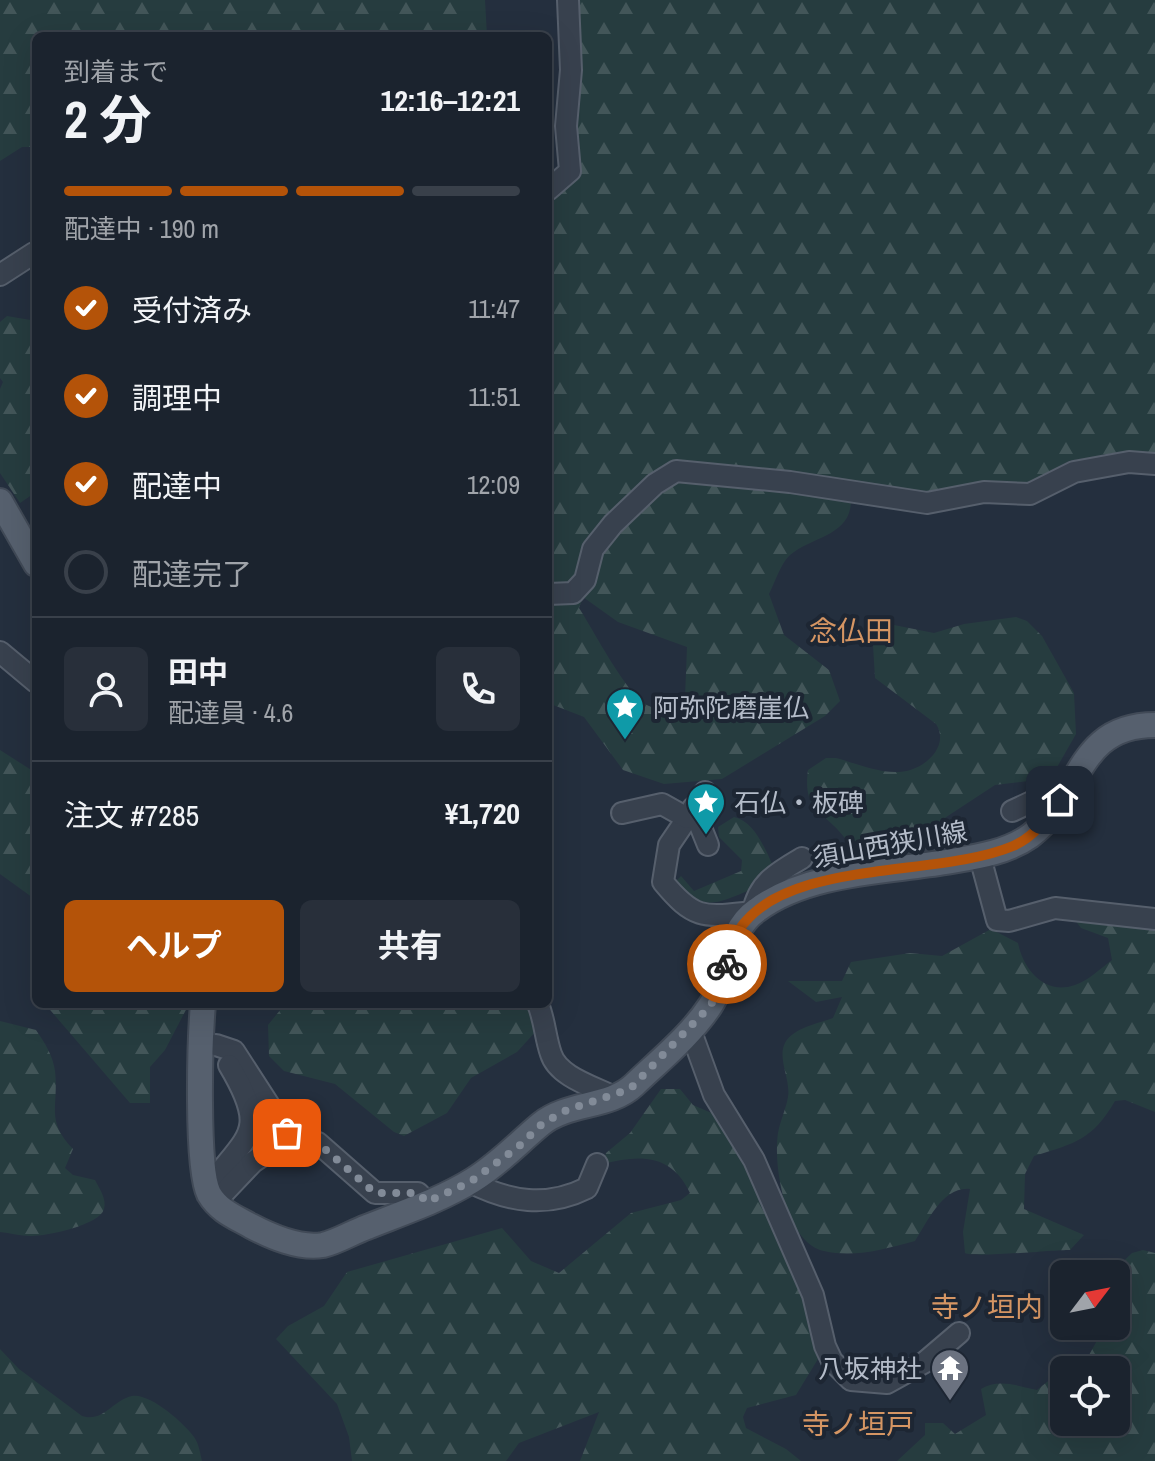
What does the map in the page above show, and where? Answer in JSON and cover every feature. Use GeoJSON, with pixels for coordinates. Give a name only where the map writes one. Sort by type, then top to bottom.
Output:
{"type":"FeatureCollection","features":[{"type":"Feature","properties":{"kind":"main road"},"geometry":{"type":"LineString","coordinates":[[3,511],[29,541]]}},
{"type":"Feature","properties":{"kind":"main road","name":"須山西狭川線"},"geometry":{"type":"LineString","coordinates":[[211,1196],[221,1210],[261,1231],[292,1243],[323,1245],[470,1182],[518,1147],[543,1123],[567,1110],[614,1097],[630,1089],[711,1005],[737,932],[753,912],[779,895],[827,881],[980,857],[1015,846],[1033,834],[1050,815],[1092,749],[1110,734],[1133,725],[1155,725]]}},
{"type":"Feature","properties":{"kind":"main road"},"geometry":{"type":"LineString","coordinates":[[204,1008],[208,1038],[203,1163],[211,1196]]}},
{"type":"Feature","properties":{"kind":"street"},"geometry":{"type":"LineString","coordinates":[[552,187],[570,171],[566,126],[571,70],[568,0]]}},
{"type":"Feature","properties":{"kind":"street"},"geometry":{"type":"LineString","coordinates":[[0,275],[32,254]]}},
{"type":"Feature","properties":{"kind":"street"},"geometry":{"type":"LineString","coordinates":[[552,594],[573,593],[585,580],[593,549],[613,524],[655,484],[676,471],[790,482],[927,503],[984,492],[1030,494],[1074,472],[1129,462],[1155,464]]}},
{"type":"Feature","properties":{"kind":"street"},"geometry":{"type":"LineString","coordinates":[[0,652],[32,679]]}},
{"type":"Feature","properties":{"kind":"street"},"geometry":{"type":"LineString","coordinates":[[1012,811],[1070,784]]}},
{"type":"Feature","properties":{"kind":"street"},"geometry":{"type":"LineString","coordinates":[[622,813],[662,804],[695,806]]}},
{"type":"Feature","properties":{"kind":"street"},"geometry":{"type":"LineString","coordinates":[[695,806],[708,845]]}},
{"type":"Feature","properties":{"kind":"street"},"geometry":{"type":"LineString","coordinates":[[695,806],[669,845],[663,882],[683,906],[710,917],[753,912],[756,895],[771,876],[802,858]]}},
{"type":"Feature","properties":{"kind":"street"},"geometry":{"type":"LineString","coordinates":[[907,868],[911,859],[946,846]]}},
{"type":"Feature","properties":{"kind":"street"},"geometry":{"type":"LineString","coordinates":[[980,857],[997,920],[1009,921],[1055,908],[1155,919]]}},
{"type":"Feature","properties":{"kind":"street"},"geometry":{"type":"LineString","coordinates":[[539,1008],[552,1057],[570,1076],[614,1097]]}},
{"type":"Feature","properties":{"kind":"street"},"geometry":{"type":"LineString","coordinates":[[690,1029],[714,1095],[754,1160],[813,1295],[825,1346],[832,1361],[851,1380],[887,1383],[925,1362],[959,1333]]}},
{"type":"Feature","properties":{"kind":"street"},"geometry":{"type":"LineString","coordinates":[[208,1038],[234,1051],[287,1133],[318,1143],[375,1193],[418,1193],[427,1202]]}},
{"type":"Feature","properties":{"kind":"street"},"geometry":{"type":"LineString","coordinates":[[208,1038],[242,1087],[252,1124],[249,1137],[211,1196]]}},
{"type":"Feature","properties":{"kind":"street"},"geometry":{"type":"LineString","coordinates":[[211,1196],[278,1145],[287,1133]]}},
{"type":"Feature","properties":{"kind":"street"},"geometry":{"type":"LineString","coordinates":[[470,1182],[500,1197],[535,1201],[567,1198],[587,1188],[597,1164]]}},
{"type":"Feature","properties":{"kind":"green space"},"geometry":{"type":"Polygon","coordinates":[[[0,0],[485,0],[487,32],[32,32],[32,147],[22,147],[0,161],[0,0]]]}},
{"type":"Feature","properties":{"kind":"green space"},"geometry":{"type":"Polygon","coordinates":[[[573,0],[1155,0],[1155,456],[1120,452],[1069,461],[1027,484],[851,500],[845,521],[838,528],[787,558],[769,594],[784,635],[829,670],[840,701],[825,716],[722,779],[664,784],[623,770],[584,717],[552,705],[552,190],[577,156],[573,0]],[[583,597],[579,608],[621,677],[649,706],[668,707],[685,698],[687,647],[618,622],[583,597]]]}},
{"type":"Feature","properties":{"kind":"green space"},"geometry":{"type":"Polygon","coordinates":[[[7,316],[32,320],[32,495],[20,503],[0,473],[0,389],[3,382],[0,378],[0,322],[7,316]]]}},
{"type":"Feature","properties":{"kind":"green space"},"geometry":{"type":"Polygon","coordinates":[[[1016,617],[1027,621],[1042,636],[1074,693],[1076,734],[1056,769],[1037,780],[995,785],[928,829],[901,859],[834,870],[847,841],[812,803],[808,795],[808,770],[826,758],[836,758],[883,771],[907,771],[932,757],[940,741],[936,724],[875,678],[873,645],[884,623],[934,633],[964,624],[1016,617]]]}},
{"type":"Feature","properties":{"kind":"green space"},"geometry":{"type":"Polygon","coordinates":[[[0,750],[32,770],[32,897],[0,874],[0,750]]]}},
{"type":"Feature","properties":{"kind":"green space"},"geometry":{"type":"Polygon","coordinates":[[[734,817],[755,832],[777,874],[765,884],[728,899],[701,902],[674,883],[681,876],[694,891],[741,871],[742,860],[719,837],[718,827],[734,817]]]}},
{"type":"Feature","properties":{"kind":"green space"},"geometry":{"type":"Polygon","coordinates":[[[1075,920],[1155,930],[1155,1112],[1125,1100],[1115,1101],[1090,1132],[1072,1143],[1034,1156],[1025,1174],[1024,1209],[1084,1235],[1070,1250],[965,1253],[963,1232],[970,1189],[952,1193],[944,1199],[915,1241],[847,1254],[824,1251],[811,1245],[791,1218],[780,1182],[778,1133],[788,1090],[783,1049],[794,1033],[833,1018],[842,997],[816,1002],[788,981],[842,981],[851,962],[910,953],[942,956],[991,929],[1018,943],[1025,962],[1037,978],[1054,987],[1075,985],[1112,960],[1108,938],[1081,928],[1075,920]]]}},
{"type":"Feature","properties":{"kind":"green space"},"geometry":{"type":"Polygon","coordinates":[[[48,1008],[187,1008],[165,1050],[150,1067],[150,1103],[130,1103],[48,1008]]]}},
{"type":"Feature","properties":{"kind":"green space"},"geometry":{"type":"Polygon","coordinates":[[[282,1008],[531,1008],[538,1029],[517,1052],[471,1078],[447,1113],[404,1136],[394,1132],[335,1084],[284,1071],[269,1056],[268,1025],[282,1008]]]}},
{"type":"Feature","properties":{"kind":"green space"},"geometry":{"type":"Polygon","coordinates":[[[0,1021],[36,1030],[50,1055],[55,1071],[56,1121],[64,1139],[73,1149],[65,1168],[73,1175],[95,1180],[104,1201],[100,1215],[83,1225],[39,1235],[0,1232],[0,1021]]]}},
{"type":"Feature","properties":{"kind":"green space"},"geometry":{"type":"Polygon","coordinates":[[[661,1089],[680,1089],[693,1105],[721,1117],[802,1280],[818,1359],[796,1395],[747,1408],[743,1417],[746,1428],[786,1449],[801,1461],[580,1461],[599,1412],[519,1443],[506,1461],[352,1461],[349,1437],[337,1404],[276,1339],[288,1326],[324,1306],[347,1272],[502,1228],[531,1261],[559,1273],[631,1213],[681,1200],[690,1193],[683,1180],[664,1164],[642,1158],[603,1164],[606,1153],[630,1133],[661,1089]]]}},
{"type":"Feature","properties":{"kind":"green space"},"geometry":{"type":"Polygon","coordinates":[[[1143,1250],[1155,1253],[1155,1461],[897,1461],[925,1435],[925,1423],[943,1423],[955,1434],[986,1415],[981,1389],[1001,1383],[1037,1390],[1050,1380],[1050,1436],[1130,1436],[1130,1356],[1088,1356],[1097,1340],[1130,1340],[1130,1260],[1125,1260],[1132,1253],[1143,1250]]]}},
{"type":"Feature","properties":{"kind":"green space"},"geometry":{"type":"Polygon","coordinates":[[[0,1349],[19,1369],[82,1416],[102,1414],[132,1396],[148,1399],[183,1424],[194,1437],[202,1461],[0,1461],[0,1349]]]}},
{"type":"Feature","properties":{"kind":"way so far"},"geometry":{"type":"LineString","coordinates":[[287,1133],[318,1143],[375,1193],[418,1193],[427,1202],[470,1182],[518,1147],[543,1123],[567,1110],[614,1097],[630,1089],[711,1005],[727,964]]}},
{"type":"Feature","properties":{"kind":"place","name":"阿弥陀磨崖仏"},"geometry":{"type":"Point","coordinates":[625,741]}},
{"type":"Feature","properties":{"kind":"place","name":"石仏・板碑"},"geometry":{"type":"Point","coordinates":[706,836]}},
{"type":"Feature","properties":{"kind":"place","name":"八坂神社"},"geometry":{"type":"Point","coordinates":[950,1402]}},
{"type":"Feature","properties":{"kind":"district","name":"念仏田"},"geometry":{"type":"Point","coordinates":[851,631]}},
{"type":"Feature","properties":{"kind":"district","name":"寺ノ垣内"},"geometry":{"type":"Point","coordinates":[987,1307]}},
{"type":"Feature","properties":{"kind":"district","name":"寺ノ垣戸"},"geometry":{"type":"Point","coordinates":[858,1424]}},
{"type":"Feature","properties":{"kind":"route"},"geometry":{"type":"LineString","coordinates":[[727,964],[737,932],[753,912],[779,895],[827,881],[980,857],[1015,846],[1033,834],[1060,800]]}}]}
